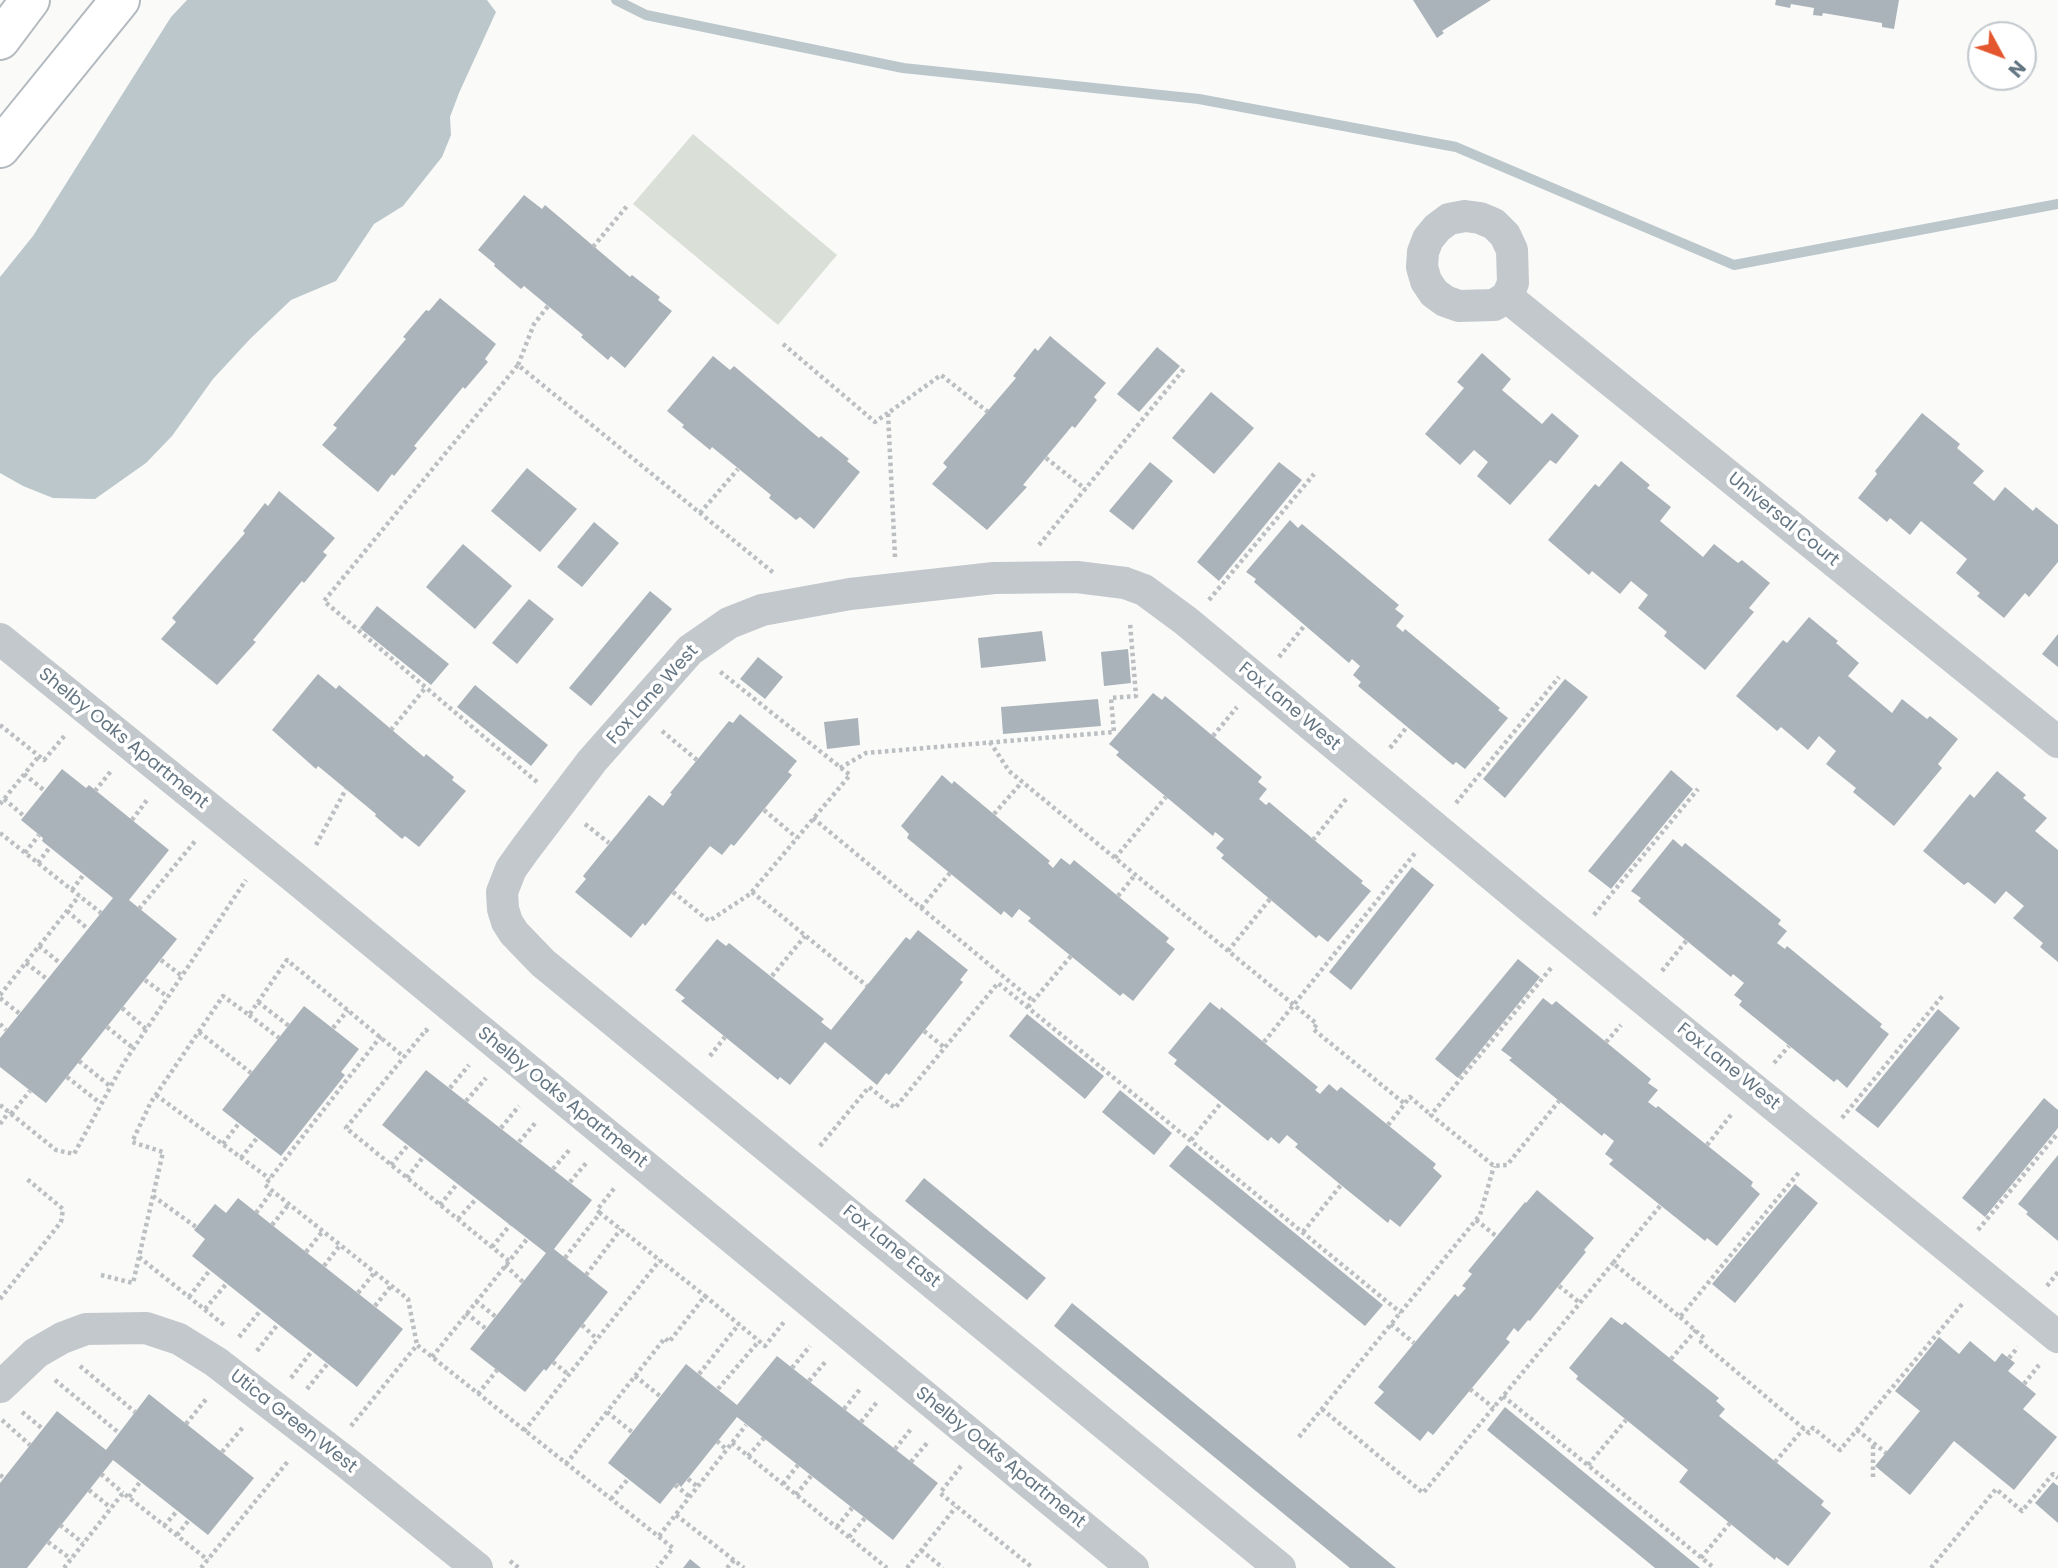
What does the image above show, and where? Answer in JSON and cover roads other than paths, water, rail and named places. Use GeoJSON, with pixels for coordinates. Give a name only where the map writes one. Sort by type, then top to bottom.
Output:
{"type":"FeatureCollection","features":[{"type":"Feature","properties":{"kind":"main road"},"geometry":{"type":"LineString","coordinates":[[0,40],[30,0]]}},
{"type":"Feature","properties":{"kind":"main road"},"geometry":{"type":"LineString","coordinates":[[0,148],[120,0]]}},
{"type":"Feature","properties":{"kind":"street","name":"Universal Court"},"geometry":{"type":"LineString","coordinates":[[1507,298],[2058,742]]}},
{"type":"Feature","properties":{"kind":"street","name":"Fox Lane West"},"geometry":{"type":"LineString","coordinates":[[507,922],[502,892],[511,869],[526,848],[592,761],[690,650],[729,623],[762,610],[850,594],[995,578],[1077,577],[1125,583],[1144,590],[1186,621],[2052,1347]]}},
{"type":"Feature","properties":{"kind":"street","name":"Shelby Oaks Apartment"},"geometry":{"type":"LineString","coordinates":[[0,639],[294,877],[1124,1565]]}},
{"type":"Feature","properties":{"kind":"street","name":"Fox Lane East"},"geometry":{"type":"LineString","coordinates":[[507,922],[522,943],[542,963],[1280,1568]]}},
{"type":"Feature","properties":{"kind":"street","name":"Utica Green West"},"geometry":{"type":"LineString","coordinates":[[7,1401],[36,1353],[62,1338],[86,1329],[146,1328],[178,1339],[216,1362],[477,1568]]}},
{"type":"Feature","properties":{"kind":"waterway"},"geometry":{"type":"LineString","coordinates":[[616,0],[646,15],[903,68],[1199,99],[1456,147],[1734,265],[2058,204]]}}]}
